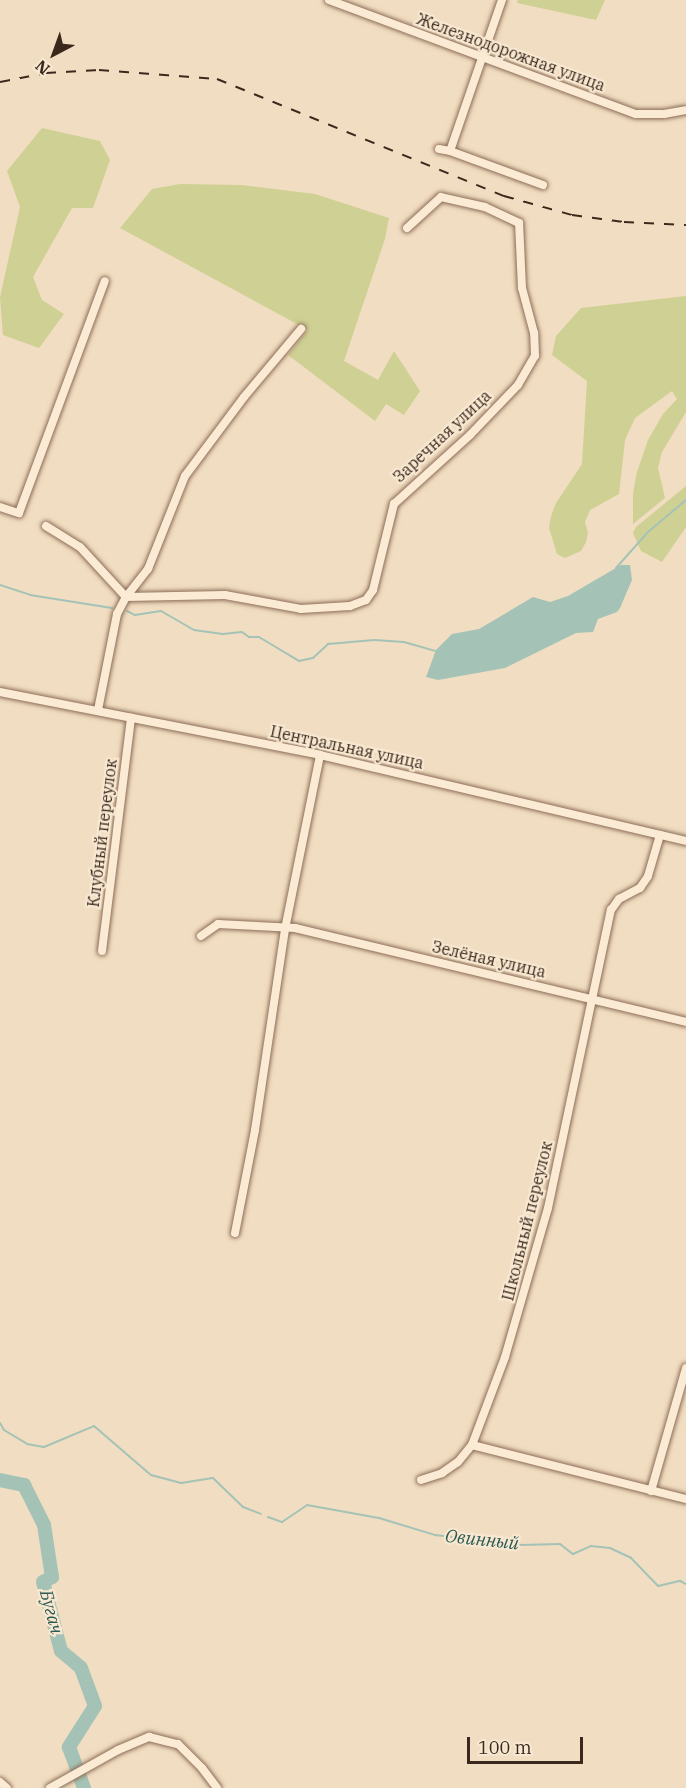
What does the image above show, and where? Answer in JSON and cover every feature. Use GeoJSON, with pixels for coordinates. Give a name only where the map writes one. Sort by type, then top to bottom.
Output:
{"type":"FeatureCollection","features":[{"type":"Feature","properties":{"kind":"street","name":"Железнодорожная улица"},"geometry":{"type":"LineString","coordinates":[[329,0],[482,59],[636,114],[663,114],[686,110]]}},
{"type":"Feature","properties":{"kind":"street"},"geometry":{"type":"LineString","coordinates":[[450,151],[502,0]]}},
{"type":"Feature","properties":{"kind":"street"},"geometry":{"type":"LineString","coordinates":[[439,149],[543,185]]}},
{"type":"Feature","properties":{"kind":"street","name":"Заречная улица"},"geometry":{"type":"LineString","coordinates":[[126,597],[225,595],[301,609],[356,605],[370,596],[394,504],[470,435],[518,385],[535,356],[534,333],[522,288],[519,223],[471,202],[441,197],[407,228]]}},
{"type":"Feature","properties":{"kind":"street"},"geometry":{"type":"LineString","coordinates":[[0,507],[19,513],[105,280]]}},
{"type":"Feature","properties":{"kind":"street"},"geometry":{"type":"LineString","coordinates":[[98,710],[117,614],[126,597],[148,569],[185,476],[244,397],[300,329]]}},
{"type":"Feature","properties":{"kind":"street"},"geometry":{"type":"LineString","coordinates":[[46,526],[80,547],[126,597]]}},
{"type":"Feature","properties":{"kind":"street","name":"Центральная улица"},"geometry":{"type":"LineString","coordinates":[[0,692],[320,755],[686,842]]}},
{"type":"Feature","properties":{"kind":"street","name":"Клубный переулок"},"geometry":{"type":"LineString","coordinates":[[102,951],[131,718]]}},
{"type":"Feature","properties":{"kind":"street"},"geometry":{"type":"LineString","coordinates":[[235,1233],[255,1130],[285,929],[320,755]]}},
{"type":"Feature","properties":{"kind":"street","name":"Школьный переулок"},"geometry":{"type":"LineString","coordinates":[[472,1446],[505,1357],[532,1270],[567,1121],[590,1006],[594,999],[611,910],[619,899],[640,888],[648,876],[660,835]]}},
{"type":"Feature","properties":{"kind":"street","name":"Зелёная улица"},"geometry":{"type":"LineString","coordinates":[[201,936],[218,924],[295,928],[686,1022]]}},
{"type":"Feature","properties":{"kind":"street"},"geometry":{"type":"LineString","coordinates":[[651,1491],[686,1368]]}},
{"type":"Feature","properties":{"kind":"street"},"geometry":{"type":"LineString","coordinates":[[421,1480],[442,1473],[458,1462],[472,1446],[686,1500]]}},
{"type":"Feature","properties":{"kind":"street"},"geometry":{"type":"LineString","coordinates":[[50,1788],[142,1739],[162,1738],[178,1744],[217,1788]]}},
{"type":"Feature","properties":{"kind":"street"},"geometry":{"type":"LineString","coordinates":[[0,1782],[7,1788]]}},
{"type":"Feature","properties":{"kind":"green space"},"geometry":{"type":"Polygon","coordinates":[[[518,0],[605,0],[596,20],[517,3],[518,0]]]}},
{"type":"Feature","properties":{"kind":"green space"},"geometry":{"type":"Polygon","coordinates":[[[42,128],[100,141],[110,160],[93,208],[72,208],[33,277],[42,300],[64,314],[39,348],[3,335],[0,297],[20,207],[7,171],[42,128]]]}},
{"type":"Feature","properties":{"kind":"green space"},"geometry":{"type":"Polygon","coordinates":[[[180,184],[241,185],[315,194],[389,218],[385,239],[344,361],[378,380],[394,351],[420,391],[404,415],[386,404],[375,421],[288,355],[308,330],[120,228],[152,189],[180,184]]]}},
{"type":"Feature","properties":{"kind":"green space"},"geometry":{"type":"Polygon","coordinates":[[[686,296],[686,412],[662,452],[658,468],[665,498],[633,524],[633,493],[637,472],[648,440],[663,414],[677,399],[672,391],[635,418],[625,440],[619,494],[590,510],[585,522],[588,533],[586,542],[581,551],[565,558],[557,554],[549,528],[556,503],[582,464],[587,381],[552,355],[556,336],[581,308],[686,296]]]}},
{"type":"Feature","properties":{"kind":"green space"},"geometry":{"type":"Polygon","coordinates":[[[686,486],[686,527],[662,562],[641,551],[633,533],[636,527],[686,486]]]}},
{"type":"Feature","properties":{"kind":"shaded area"},"geometry":{"type":"Polygon","coordinates":[[[621,565],[630,565],[632,580],[617,612],[598,619],[593,632],[576,633],[505,668],[438,680],[426,677],[436,650],[452,634],[479,629],[533,597],[550,602],[568,596],[621,565]]]}},
{"type":"Feature","properties":{"kind":"waterway"},"geometry":{"type":"LineString","coordinates":[[616,568],[648,532],[686,500]]}},
{"type":"Feature","properties":{"kind":"waterway"},"geometry":{"type":"LineString","coordinates":[[0,585],[30,595],[112,608]]}},
{"type":"Feature","properties":{"kind":"waterway"},"geometry":{"type":"LineString","coordinates":[[127,611],[135,615],[161,611],[194,630],[223,634],[242,632],[249,637],[259,637],[299,661],[313,658],[328,644],[374,640],[404,642],[438,652]]}},
{"type":"Feature","properties":{"kind":"waterway","name":"Овинный"},"geometry":{"type":"LineString","coordinates":[[0,1423],[4,1430],[27,1444],[44,1447],[94,1426],[151,1475],[181,1483],[213,1478],[243,1507],[261,1514]]}},
{"type":"Feature","properties":{"kind":"waterway","name":"Бугач"},"geometry":{"type":"LineString","coordinates":[[0,1480],[24,1485],[44,1525],[52,1577],[43,1582],[61,1651],[81,1668],[95,1706],[69,1747],[84,1788]]}},
{"type":"Feature","properties":{"kind":"waterway","name":"Овинный"},"geometry":{"type":"LineString","coordinates":[[268,1517],[282,1522],[307,1505],[379,1518],[435,1535],[520,1545],[560,1544],[573,1554],[591,1546],[610,1548],[631,1558],[658,1586],[680,1581],[686,1584]]}},
{"type":"Feature","properties":{"kind":"railway"},"geometry":{"type":"LineString","coordinates":[[0,82],[46,73],[99,70],[217,79],[504,196],[572,215],[624,222],[686,225]]}}]}
